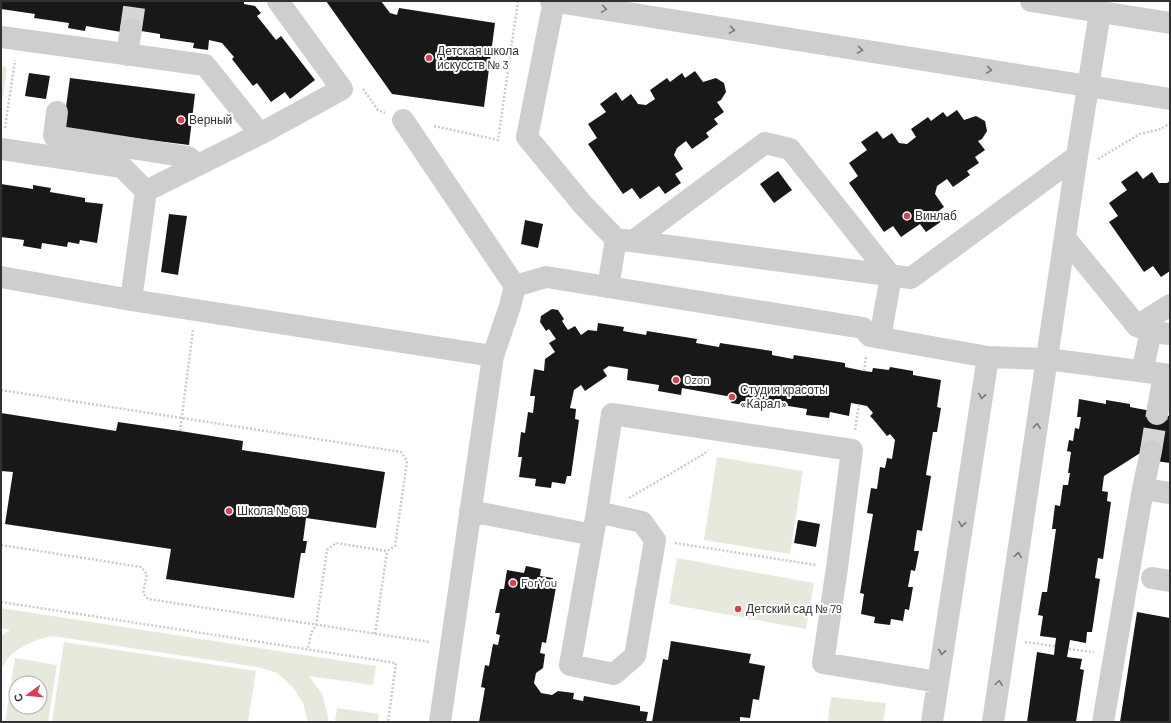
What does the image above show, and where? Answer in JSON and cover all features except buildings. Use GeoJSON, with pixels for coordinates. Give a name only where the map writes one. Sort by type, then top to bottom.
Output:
{"type":"FeatureCollection","features":[{"type":"Feature","properties":{"kind":"street"},"geometry":{"type":"LineString","coordinates":[[146,191],[260,134],[342,89],[278,1]]}},
{"type":"Feature","properties":{"kind":"street"},"geometry":{"type":"LineString","coordinates":[[1077,156],[911,278],[624,240],[584,206],[527,137],[553,1],[1170,99]]}},
{"type":"Feature","properties":{"kind":"street"},"geometry":{"type":"LineString","coordinates":[[1031,1],[1170,23]]}},
{"type":"Feature","properties":{"kind":"street"},"geometry":{"type":"LineString","coordinates":[[993,722],[1077,156],[1100,12]]}},
{"type":"Feature","properties":{"kind":"street"},"geometry":{"type":"LineString","coordinates":[[127,55],[131,29]]}},
{"type":"Feature","properties":{"kind":"street"},"geometry":{"type":"LineString","coordinates":[[10,39],[205,65],[260,134]]}},
{"type":"Feature","properties":{"kind":"street"},"geometry":{"type":"LineString","coordinates":[[58,112],[54,136],[188,157],[198,165]]}},
{"type":"Feature","properties":{"kind":"street"},"geometry":{"type":"LineString","coordinates":[[403,120],[515,286],[510,306],[493,356],[440,722]]}},
{"type":"Feature","properties":{"kind":"street"},"geometry":{"type":"LineString","coordinates":[[608,287],[624,240],[765,143],[790,149],[891,276],[880,338]]}},
{"type":"Feature","properties":{"kind":"street"},"geometry":{"type":"LineString","coordinates":[[1,149],[122,167],[146,191]]}},
{"type":"Feature","properties":{"kind":"street"},"geometry":{"type":"LineString","coordinates":[[131,300],[146,191]]}},
{"type":"Feature","properties":{"kind":"street"},"geometry":{"type":"LineString","coordinates":[[1065,238],[1153,331]]}},
{"type":"Feature","properties":{"kind":"street"},"geometry":{"type":"LineString","coordinates":[[1,277],[131,300],[493,356]]}},
{"type":"Feature","properties":{"kind":"street"},"geometry":{"type":"LineString","coordinates":[[515,286],[546,277],[863,328],[870,336],[988,357],[1047,359],[1167,374],[1157,414]]}},
{"type":"Feature","properties":{"kind":"street"},"geometry":{"type":"LineString","coordinates":[[1142,370],[1153,331],[1170,305]]}},
{"type":"Feature","properties":{"kind":"street"},"geometry":{"type":"LineString","coordinates":[[932,722],[988,357]]}},
{"type":"Feature","properties":{"kind":"street"},"geometry":{"type":"LineString","coordinates":[[597,512],[642,522],[655,540],[635,656],[614,674],[570,665],[597,512],[612,414],[852,450],[824,663],[938,682]]}},
{"type":"Feature","properties":{"kind":"street"},"geometry":{"type":"LineString","coordinates":[[1104,722],[1143,488],[1151,451]]}},
{"type":"Feature","properties":{"kind":"street"},"geometry":{"type":"LineString","coordinates":[[1143,488],[1170,493]]}},
{"type":"Feature","properties":{"kind":"street"},"geometry":{"type":"LineString","coordinates":[[470,511],[593,535]]}},
{"type":"Feature","properties":{"kind":"path"},"geometry":{"type":"LineString","coordinates":[[360,84],[378,110],[403,120],[498,140],[518,1]]}},
{"type":"Feature","properties":{"kind":"path"},"geometry":{"type":"LineString","coordinates":[[1,149],[10,39]]}},
{"type":"Feature","properties":{"kind":"path"},"geometry":{"type":"LineString","coordinates":[[180,431],[196,310]]}},
{"type":"Feature","properties":{"kind":"path"},"geometry":{"type":"LineString","coordinates":[[1,390],[401,452],[407,461],[395,546],[387,552],[374,634]]}},
{"type":"Feature","properties":{"kind":"path"},"geometry":{"type":"LineString","coordinates":[[627,518],[630,496],[704,454],[724,431]]}},
{"type":"Feature","properties":{"kind":"path"},"geometry":{"type":"LineString","coordinates":[[655,540],[837,568]]}},
{"type":"Feature","properties":{"kind":"path"},"geometry":{"type":"LineString","coordinates":[[308,649],[311,633],[316,625],[328,550],[336,543],[387,552]]}},
{"type":"Feature","properties":{"kind":"path"},"geometry":{"type":"LineString","coordinates":[[1,545],[141,567],[146,574],[144,593],[148,599],[451,645]]}},
{"type":"Feature","properties":{"kind":"path"},"geometry":{"type":"LineString","coordinates":[[1,602],[396,663],[388,722]]}},
{"type":"Feature","properties":{"kind":"path"},"geometry":{"type":"LineString","coordinates":[[1021,641],[1055,646]]}},
{"type":"Feature","properties":{"kind":"shaded area"},"geometry":{"type":"Polygon","coordinates":[[[1,66],[7,67],[1,111],[1,66]]]}},
{"type":"Feature","properties":{"kind":"shaded area"},"geometry":{"type":"Polygon","coordinates":[[[717,457],[803,471],[790,554],[704,540],[717,457]]]}},
{"type":"Feature","properties":{"kind":"shaded area"},"geometry":{"type":"Polygon","coordinates":[[[677,558],[814,583],[806,629],[669,604],[677,558]]]}},
{"type":"Feature","properties":{"kind":"shaded area"},"geometry":{"type":"Polygon","coordinates":[[[1,608],[376,666],[373,685],[309,676],[322,694],[328,716],[328,722],[308,722],[303,703],[292,686],[277,673],[258,667],[52,636],[36,640],[16,651],[5,662],[1,670],[1,636],[10,630],[1,628],[1,608]]]}},
{"type":"Feature","properties":{"kind":"shaded area"},"geometry":{"type":"Polygon","coordinates":[[[64,642],[256,671],[248,722],[52,722],[64,642]]]}},
{"type":"Feature","properties":{"kind":"shaded area"},"geometry":{"type":"Polygon","coordinates":[[[15,658],[57,665],[48,722],[5,722],[8,703],[8,715],[48,715],[48,675],[12,675],[15,658]]]}},
{"type":"Feature","properties":{"kind":"shaded area"},"geometry":{"type":"Polygon","coordinates":[[[831,697],[886,703],[883,722],[829,722],[828,719],[831,697]]]}},
{"type":"Feature","properties":{"kind":"shaded area"},"geometry":{"type":"Polygon","coordinates":[[[337,708],[379,714],[378,722],[335,722],[337,708]]]}},
{"type":"Feature","properties":{"kind":"tunnel"},"geometry":{"type":"LineString","coordinates":[[131,29],[135,1]]}},
{"type":"Feature","properties":{"kind":"tunnel"},"geometry":{"type":"LineString","coordinates":[[1151,451],[1157,414]]}},
{"type":"Feature","properties":{"kind":"place","name":"Детская школа искусств № 3"},"geometry":{"type":"Point","coordinates":[429,58]}},
{"type":"Feature","properties":{"kind":"place","name":"Верный"},"geometry":{"type":"Point","coordinates":[181,120]}},
{"type":"Feature","properties":{"kind":"place","name":"Винлаб"},"geometry":{"type":"Point","coordinates":[907,216]}},
{"type":"Feature","properties":{"kind":"place","name":"Ozon"},"geometry":{"type":"Point","coordinates":[676,380]}},
{"type":"Feature","properties":{"kind":"place","name":"Студия красоты «Карал»"},"geometry":{"type":"Point","coordinates":[732,397]}},
{"type":"Feature","properties":{"kind":"place","name":"Школа № 619"},"geometry":{"type":"Point","coordinates":[229,511]}},
{"type":"Feature","properties":{"kind":"place","name":"ForYou"},"geometry":{"type":"Point","coordinates":[513,583]}},
{"type":"Feature","properties":{"kind":"place","name":"Детский сад № 79"},"geometry":{"type":"Point","coordinates":[738,609]}}]}
